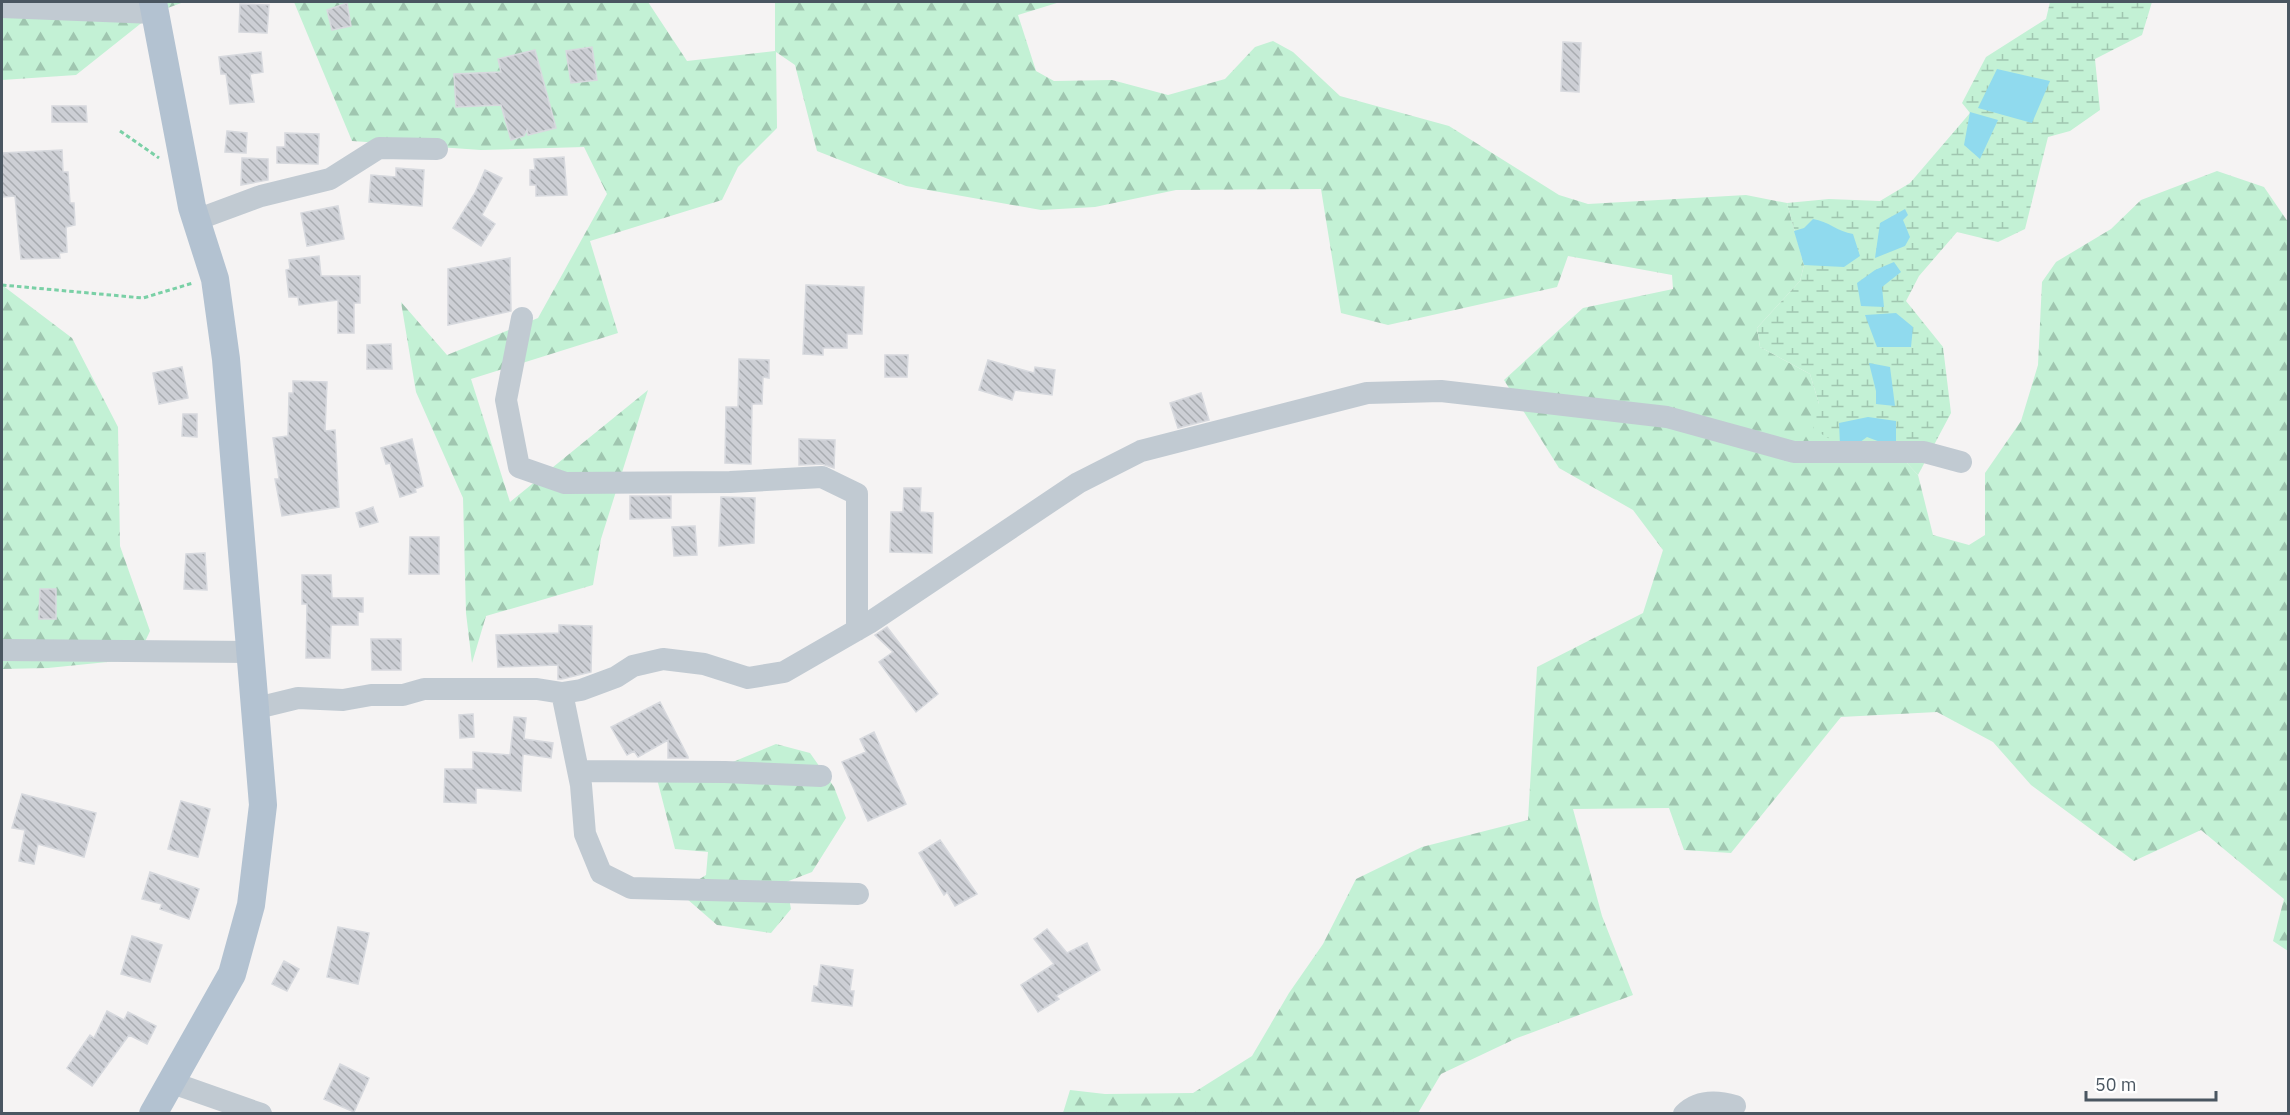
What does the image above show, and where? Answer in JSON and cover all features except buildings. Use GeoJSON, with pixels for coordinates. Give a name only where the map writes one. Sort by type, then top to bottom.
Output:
{"type":"FeatureCollection","features":[{"type":"Feature","properties":{"kind":"main road"},"geometry":{"type":"LineString","coordinates":[[153,7],[185,176],[215,279],[226,359],[264,805],[251,905],[232,974],[153,1113]]}},
{"type":"Feature","properties":{"kind":"street"},"geometry":{"type":"LineString","coordinates":[[2,7],[153,7]]}},
{"type":"Feature","properties":{"kind":"street"},"geometry":{"type":"LineString","coordinates":[[196,220],[261,196],[330,178],[379,148],[437,149]]}},
{"type":"Feature","properties":{"kind":"street"},"geometry":{"type":"LineString","coordinates":[[522,318],[506,400],[519,467],[564,483],[730,482],[822,477],[857,494],[857,630]]}},
{"type":"Feature","properties":{"kind":"street"},"geometry":{"type":"LineString","coordinates":[[256,708],[298,698],[343,700],[370,695],[403,695],[424,690],[537,689],[562,693],[581,690],[616,677],[633,666],[663,659],[704,664],[748,678],[784,672],[857,630],[1078,483],[1141,451],[1367,393],[1441,391],[1667,417],[1794,452],[1924,452],[1961,462]]}},
{"type":"Feature","properties":{"kind":"street"},"geometry":{"type":"LineString","coordinates":[[2,650],[251,652]]}},
{"type":"Feature","properties":{"kind":"street"},"geometry":{"type":"LineString","coordinates":[[562,693],[579,771],[585,834],[601,873],[632,888],[858,894]]}},
{"type":"Feature","properties":{"kind":"street"},"geometry":{"type":"LineString","coordinates":[[579,771],[820,776]]}},
{"type":"Feature","properties":{"kind":"street"},"geometry":{"type":"LineString","coordinates":[[170,1082],[261,1113]]}},
{"type":"Feature","properties":{"kind":"street"},"geometry":{"type":"LineString","coordinates":[[1684,1113],[1690,1108],[1717,1100],[1735,1106]]}},
{"type":"Feature","properties":{"kind":"path"},"geometry":{"type":"LineString","coordinates":[[120,131],[185,176]]}},
{"type":"Feature","properties":{"kind":"path"},"geometry":{"type":"LineString","coordinates":[[2,285],[143,298],[175,287],[215,279]]}},
{"type":"Feature","properties":{"kind":"green space"},"geometry":{"type":"Polygon","coordinates":[[[2,2],[184,2],[154,13],[76,75],[2,80],[2,2]]]}},
{"type":"Feature","properties":{"kind":"green space"},"geometry":{"type":"Polygon","coordinates":[[[294,2],[648,2],[687,61],[775,51],[775,2],[1060,2],[1018,15],[1036,71],[1054,81],[1112,80],[1168,95],[1225,79],[1255,47],[1273,41],[1293,52],[1340,96],[1449,126],[1559,195],[1588,204],[1746,195],[1787,203],[1804,265],[1800,281],[1757,328],[1760,347],[1810,374],[1819,404],[1905,461],[1918,475],[1933,535],[1969,545],[1985,535],[1985,473],[2021,421],[2038,365],[2042,282],[2056,262],[2111,229],[2141,200],[2217,171],[2264,187],[2288,222],[2288,951],[2273,941],[2284,899],[2201,830],[2134,861],[2031,785],[1993,742],[1937,712],[1841,717],[1731,853],[1684,850],[1669,808],[1573,809],[1602,916],[1633,995],[1517,1038],[1441,1074],[1418,1113],[1063,1113],[1070,1090],[1105,1094],[1193,1093],[1252,1056],[1289,993],[1323,944],[1356,879],[1422,847],[1528,820],[1537,667],[1643,613],[1663,550],[1633,510],[1559,468],[1504,380],[1583,308],[1673,289],[1672,275],[1568,256],[1557,287],[1388,325],[1341,313],[1321,189],[1176,190],[1095,207],[1041,210],[906,186],[817,151],[795,65],[776,52],[777,128],[738,167],[722,200],[590,241],[618,333],[471,379],[510,502],[648,390],[601,539],[593,585],[486,616],[472,663],[466,613],[463,498],[416,392],[401,302],[447,355],[538,318],[607,194],[584,147],[481,150],[352,141],[294,2]]]}},
{"type":"Feature","properties":{"kind":"green space"},"geometry":{"type":"Polygon","coordinates":[[[2050,2],[2152,2],[2142,35],[2095,59],[2100,110],[2070,131],[2048,137],[2025,229],[1998,242],[1957,232],[1919,276],[1906,301],[1943,347],[1951,413],[1918,475],[1905,461],[1840,445],[1813,429],[1819,404],[1810,374],[1760,347],[1757,328],[1800,281],[1804,265],[1787,203],[1829,199],[1880,201],[1910,183],[1970,113],[1962,103],[1986,57],[2046,19],[2050,2]]]}},
{"type":"Feature","properties":{"kind":"green space"},"geometry":{"type":"Polygon","coordinates":[[[2,285],[72,338],[118,427],[120,546],[150,631],[137,659],[48,668],[2,669],[2,285]]]}},
{"type":"Feature","properties":{"kind":"green space"},"geometry":{"type":"Polygon","coordinates":[[[776,744],[810,753],[834,787],[846,818],[812,872],[786,882],[791,909],[771,933],[717,925],[679,892],[706,875],[708,852],[675,849],[656,775],[716,769],[776,744]]]}},
{"type":"Feature","properties":{"kind":"water"},"geometry":{"type":"Polygon","coordinates":[[[1997,69],[2050,81],[2032,123],[1978,108],[1997,69]]]}},
{"type":"Feature","properties":{"kind":"water"},"geometry":{"type":"Polygon","coordinates":[[[1970,112],[1998,120],[1980,159],[1964,145],[1970,112]]]}},
{"type":"Feature","properties":{"kind":"water"},"geometry":{"type":"Polygon","coordinates":[[[1905,209],[1908,215],[1903,220],[1910,237],[1905,246],[1875,258],[1880,223],[1905,209]]]}},
{"type":"Feature","properties":{"kind":"water"},"geometry":{"type":"Polygon","coordinates":[[[1813,219],[1853,234],[1860,256],[1844,267],[1804,265],[1794,231],[1804,228],[1813,219]]]}},
{"type":"Feature","properties":{"kind":"water"},"geometry":{"type":"Polygon","coordinates":[[[1894,262],[1901,272],[1882,287],[1884,307],[1861,306],[1857,283],[1875,270],[1894,262]]]}},
{"type":"Feature","properties":{"kind":"water"},"geometry":{"type":"Polygon","coordinates":[[[1896,313],[1913,327],[1911,347],[1877,347],[1865,315],[1896,313]]]}},
{"type":"Feature","properties":{"kind":"water"},"geometry":{"type":"Polygon","coordinates":[[[1869,363],[1890,367],[1895,406],[1876,404],[1876,391],[1869,363]]]}},
{"type":"Feature","properties":{"kind":"water"},"geometry":{"type":"Polygon","coordinates":[[[1868,417],[1896,421],[1896,448],[1867,437],[1852,448],[1840,445],[1839,423],[1868,417]]]}}]}
